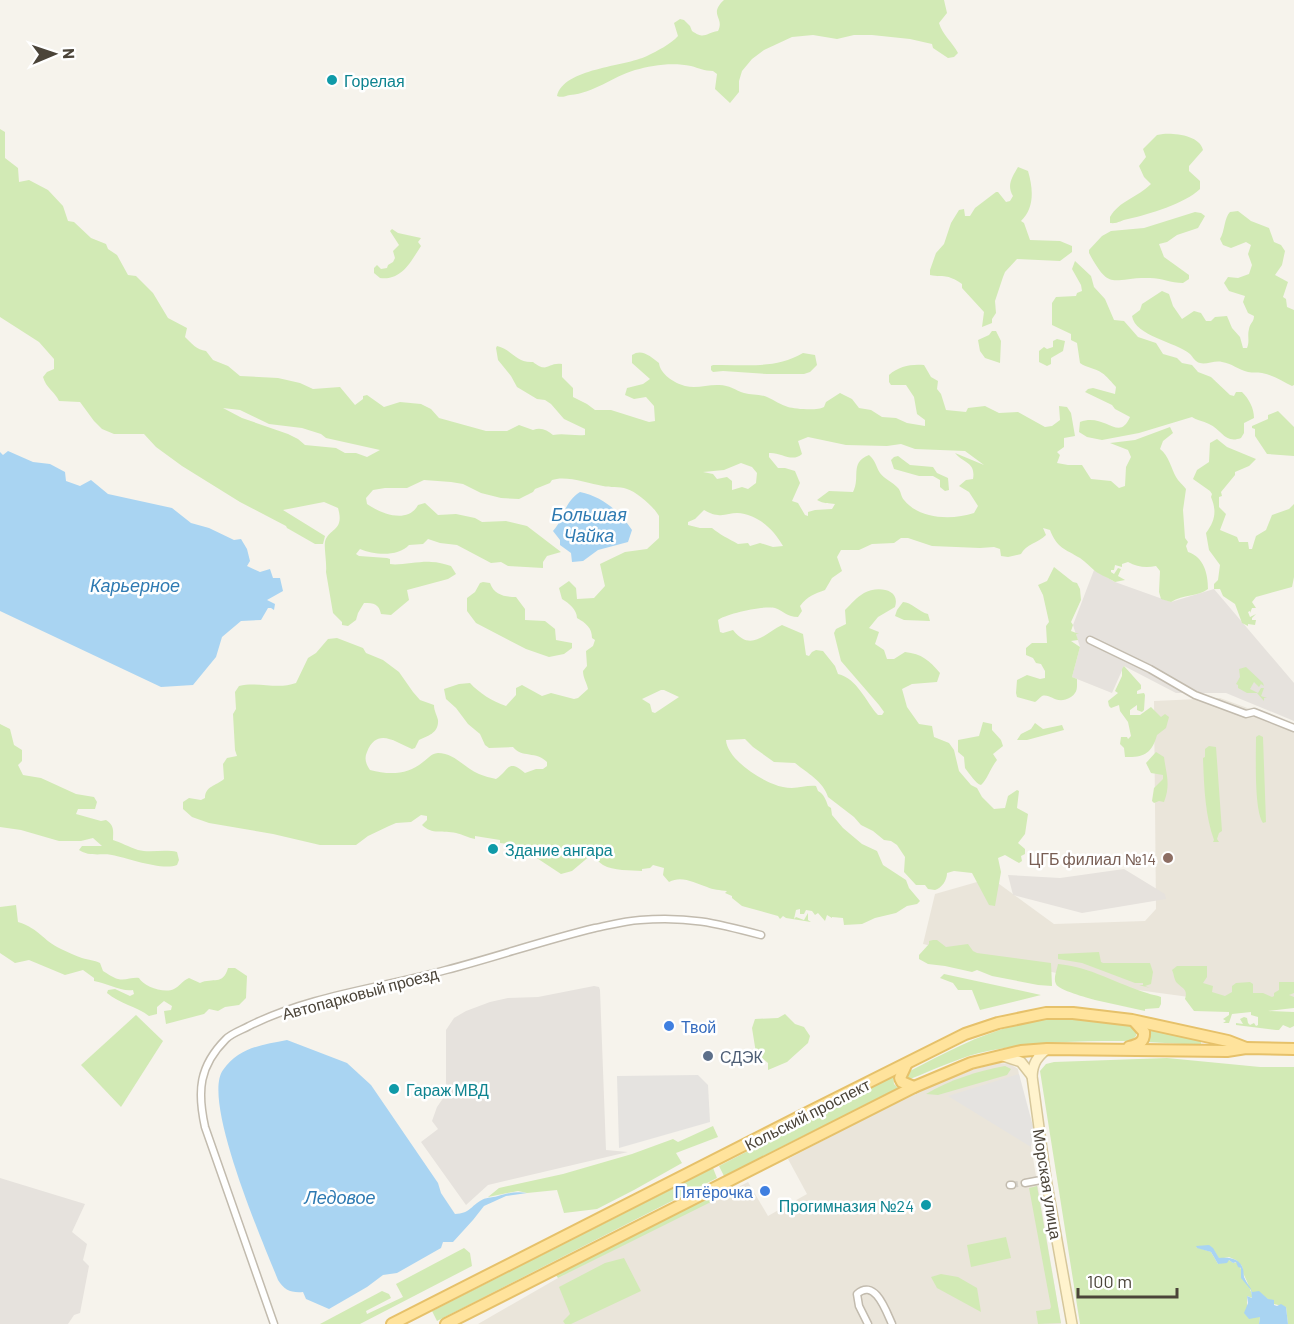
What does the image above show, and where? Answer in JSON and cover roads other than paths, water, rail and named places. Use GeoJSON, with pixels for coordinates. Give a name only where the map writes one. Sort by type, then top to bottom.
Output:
{"type":"FeatureCollection","features":[{"type":"Feature","properties":{"kind":"main road","name":"Кольский проспект"},"geometry":{"type":"LineString","coordinates":[[392,1324],[965,1034],[1020,1017],[1046,1013],[1073,1013],[1132,1020],[1228,1041],[1246,1048]]}},
{"type":"Feature","properties":{"kind":"main road"},"geometry":{"type":"LineString","coordinates":[[1117,1049],[1135,1046],[1144,1039],[1142,1028],[1132,1020]]}},
{"type":"Feature","properties":{"kind":"main road","name":"Кольский проспект"},"geometry":{"type":"LineString","coordinates":[[446,1324],[914,1087],[971,1063],[1047,1048],[1227,1051],[1246,1048],[1294,1049]]}},
{"type":"Feature","properties":{"kind":"main road"},"geometry":{"type":"LineString","coordinates":[[906,1064],[900,1077],[902,1082],[914,1087]]}},
{"type":"Feature","properties":{"kind":"street"},"geometry":{"type":"LineString","coordinates":[[1090,640],[1150,669],[1195,695],[1246,714],[1254,712],[1294,728]]}},
{"type":"Feature","properties":{"kind":"street","name":"Автопарковый проезд"},"geometry":{"type":"LineString","coordinates":[[273,1324],[205,1127],[202,1112],[202,1076],[205,1065],[227,1037],[282,1012],[312,1002],[423,977],[572,934],[637,920],[673,918],[708,921],[761,935]]}},
{"type":"Feature","properties":{"kind":"street"},"geometry":{"type":"LineString","coordinates":[[1032,1076],[1033,1066],[1038,1056],[1047,1048]]}},
{"type":"Feature","properties":{"kind":"street"},"geometry":{"type":"LineString","coordinates":[[1001,1056],[1021,1062],[1032,1076]]}},
{"type":"Feature","properties":{"kind":"street","name":"Морская улица"},"geometry":{"type":"LineString","coordinates":[[1032,1076],[1046,1179],[1072,1324]]}},
{"type":"Feature","properties":{"kind":"street"},"geometry":{"type":"LineString","coordinates":[[1025,1183],[1046,1179]]}},
{"type":"Feature","properties":{"kind":"street"},"geometry":{"type":"LineString","coordinates":[[868,1324],[859,1306],[857,1294],[869,1289],[878,1297],[892,1324]]}},
{"type":"Feature","properties":{"kind":"water","name":"Карьерное"},"geometry":{"type":"Polygon","coordinates":[[[8,451],[33,462],[50,464],[65,472],[66,481],[80,486],[91,480],[108,494],[172,508],[191,523],[209,528],[234,540],[241,539],[250,561],[247,566],[260,572],[270,569],[273,578],[280,578],[283,591],[267,600],[275,604],[274,610],[268,608],[261,620],[241,621],[222,637],[216,657],[193,685],[161,687],[0,611],[0,452],[3,455],[8,451]]]}},
{"type":"Feature","properties":{"kind":"water","name":"Большая Чайка"},"geometry":{"type":"Polygon","coordinates":[[[580,492],[596,497],[610,506],[632,530],[628,542],[598,550],[583,561],[572,562],[571,553],[560,545],[560,540],[553,531],[567,505],[580,492]]]}},
{"type":"Feature","properties":{"kind":"water","name":"Ледовое"},"geometry":{"type":"Polygon","coordinates":[[[287,1040],[347,1063],[371,1085],[438,1183],[441,1193],[455,1214],[467,1211],[486,1198],[519,1192],[527,1193],[506,1196],[484,1206],[453,1242],[443,1242],[441,1248],[397,1273],[383,1275],[329,1309],[306,1299],[303,1292],[285,1288],[278,1280],[237,1173],[220,1111],[218,1086],[223,1070],[236,1056],[252,1048],[287,1040]]]}},
{"type":"Feature","properties":{"kind":"water"},"geometry":{"type":"Polygon","coordinates":[[[1209,1245],[1219,1258],[1237,1260],[1242,1265],[1244,1278],[1251,1289],[1252,1292],[1259,1291],[1268,1299],[1274,1300],[1274,1305],[1281,1304],[1286,1307],[1288,1324],[1259,1324],[1260,1317],[1249,1319],[1244,1313],[1248,1303],[1247,1296],[1252,1298],[1251,1290],[1241,1278],[1241,1268],[1236,1262],[1229,1260],[1227,1263],[1218,1264],[1211,1252],[1196,1246],[1209,1245]]]}},
{"type":"Feature","properties":{"kind":"tunnel"},"geometry":{"type":"LineString","coordinates":[[1012,1185],[1025,1183]]}},
{"type":"Feature","properties":{"kind":"place","name":"Горелая"},"geometry":{"type":"Point","coordinates":[332,80]}},
{"type":"Feature","properties":{"kind":"place","name":"Здание ангара"},"geometry":{"type":"Point","coordinates":[493,849]}},
{"type":"Feature","properties":{"kind":"place","name":"ЦГБ филиал №14"},"geometry":{"type":"Point","coordinates":[1168,858]}},
{"type":"Feature","properties":{"kind":"place","name":"Твой"},"geometry":{"type":"Point","coordinates":[669,1026]}},
{"type":"Feature","properties":{"kind":"place","name":"СДЭК"},"geometry":{"type":"Point","coordinates":[708,1056]}},
{"type":"Feature","properties":{"kind":"place","name":"Гараж МВД"},"geometry":{"type":"Point","coordinates":[394,1089]}},
{"type":"Feature","properties":{"kind":"place","name":"Пятёрочка"},"geometry":{"type":"Point","coordinates":[765,1191]}},
{"type":"Feature","properties":{"kind":"place","name":"Прогимназия №24"},"geometry":{"type":"Point","coordinates":[926,1205]}}]}
